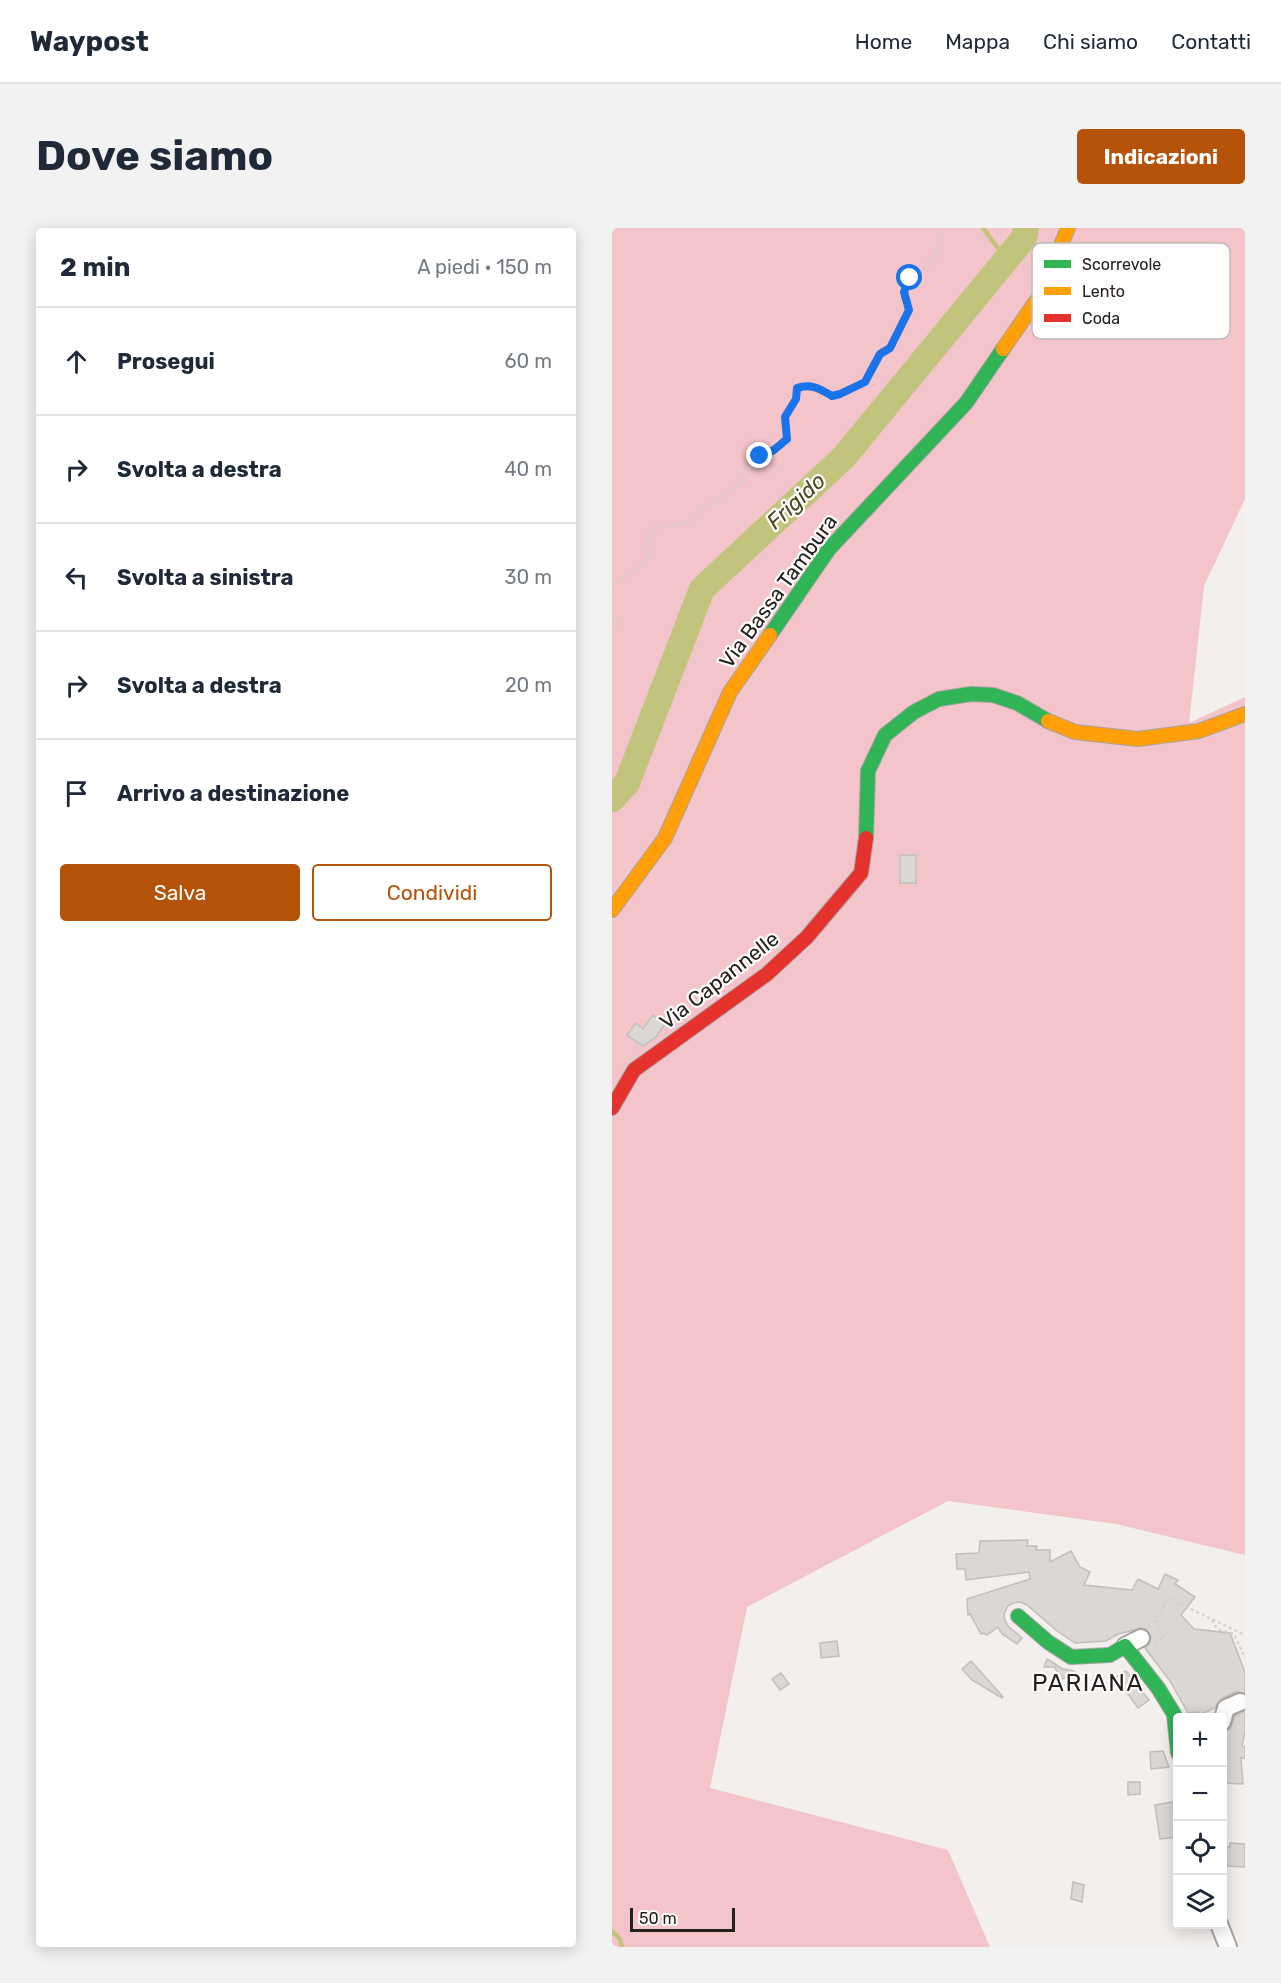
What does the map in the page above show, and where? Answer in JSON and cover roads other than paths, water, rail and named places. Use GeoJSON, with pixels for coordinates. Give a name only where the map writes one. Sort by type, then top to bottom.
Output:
{"type":"FeatureCollection","features":[{"type":"Feature","properties":{"kind":"street","name":"Via Bassa Tambura"},"geometry":{"type":"LineString","coordinates":[[1062,243],[1068,228]]}},
{"type":"Feature","properties":{"kind":"street","name":"Via Bassa Tambura"},"geometry":{"type":"LineString","coordinates":[[612,910],[665,838],[730,692],[830,549],[966,403],[1032,307]]}},
{"type":"Feature","properties":{"kind":"street","name":"Via Capannelle"},"geometry":{"type":"LineString","coordinates":[[612,1108],[634,1071],[767,974],[807,938],[861,873],[867,841],[868,771],[885,735],[914,712],[939,699],[971,694],[993,695],[1017,703],[1048,721],[1075,732],[1138,739],[1199,732],[1245,714]]}},
{"type":"Feature","properties":{"kind":"street"},"geometry":{"type":"LineString","coordinates":[[1018,1616],[1048,1642],[1071,1656],[1110,1655],[1141,1638]]}},
{"type":"Feature","properties":{"kind":"street"},"geometry":{"type":"LineString","coordinates":[[1125,1646],[1158,1688],[1173,1713]]}},
{"type":"Feature","properties":{"kind":"street"},"geometry":{"type":"LineString","coordinates":[[1225,1713],[1226,1708],[1240,1702]]}},
{"type":"Feature","properties":{"kind":"street"},"geometry":{"type":"LineString","coordinates":[[1221,1929],[1228,1947]]}},
{"type":"Feature","properties":{"kind":"waterway"},"geometry":{"type":"LineString","coordinates":[[983,228],[1000,251],[1009,256]]}},
{"type":"Feature","properties":{"kind":"waterway","name":"Frigido"},"geometry":{"type":"LineString","coordinates":[[612,799],[627,783],[702,589],[844,457],[1024,238],[1026,228]]}},
{"type":"Feature","properties":{"kind":"waterway"},"geometry":{"type":"LineString","coordinates":[[612,1931],[620,1939],[622,1947]]}},
{"type":"Feature","properties":{"kind":"district","name":"PARIANA"},"geometry":{"type":"Point","coordinates":[1088,1683]}}]}
